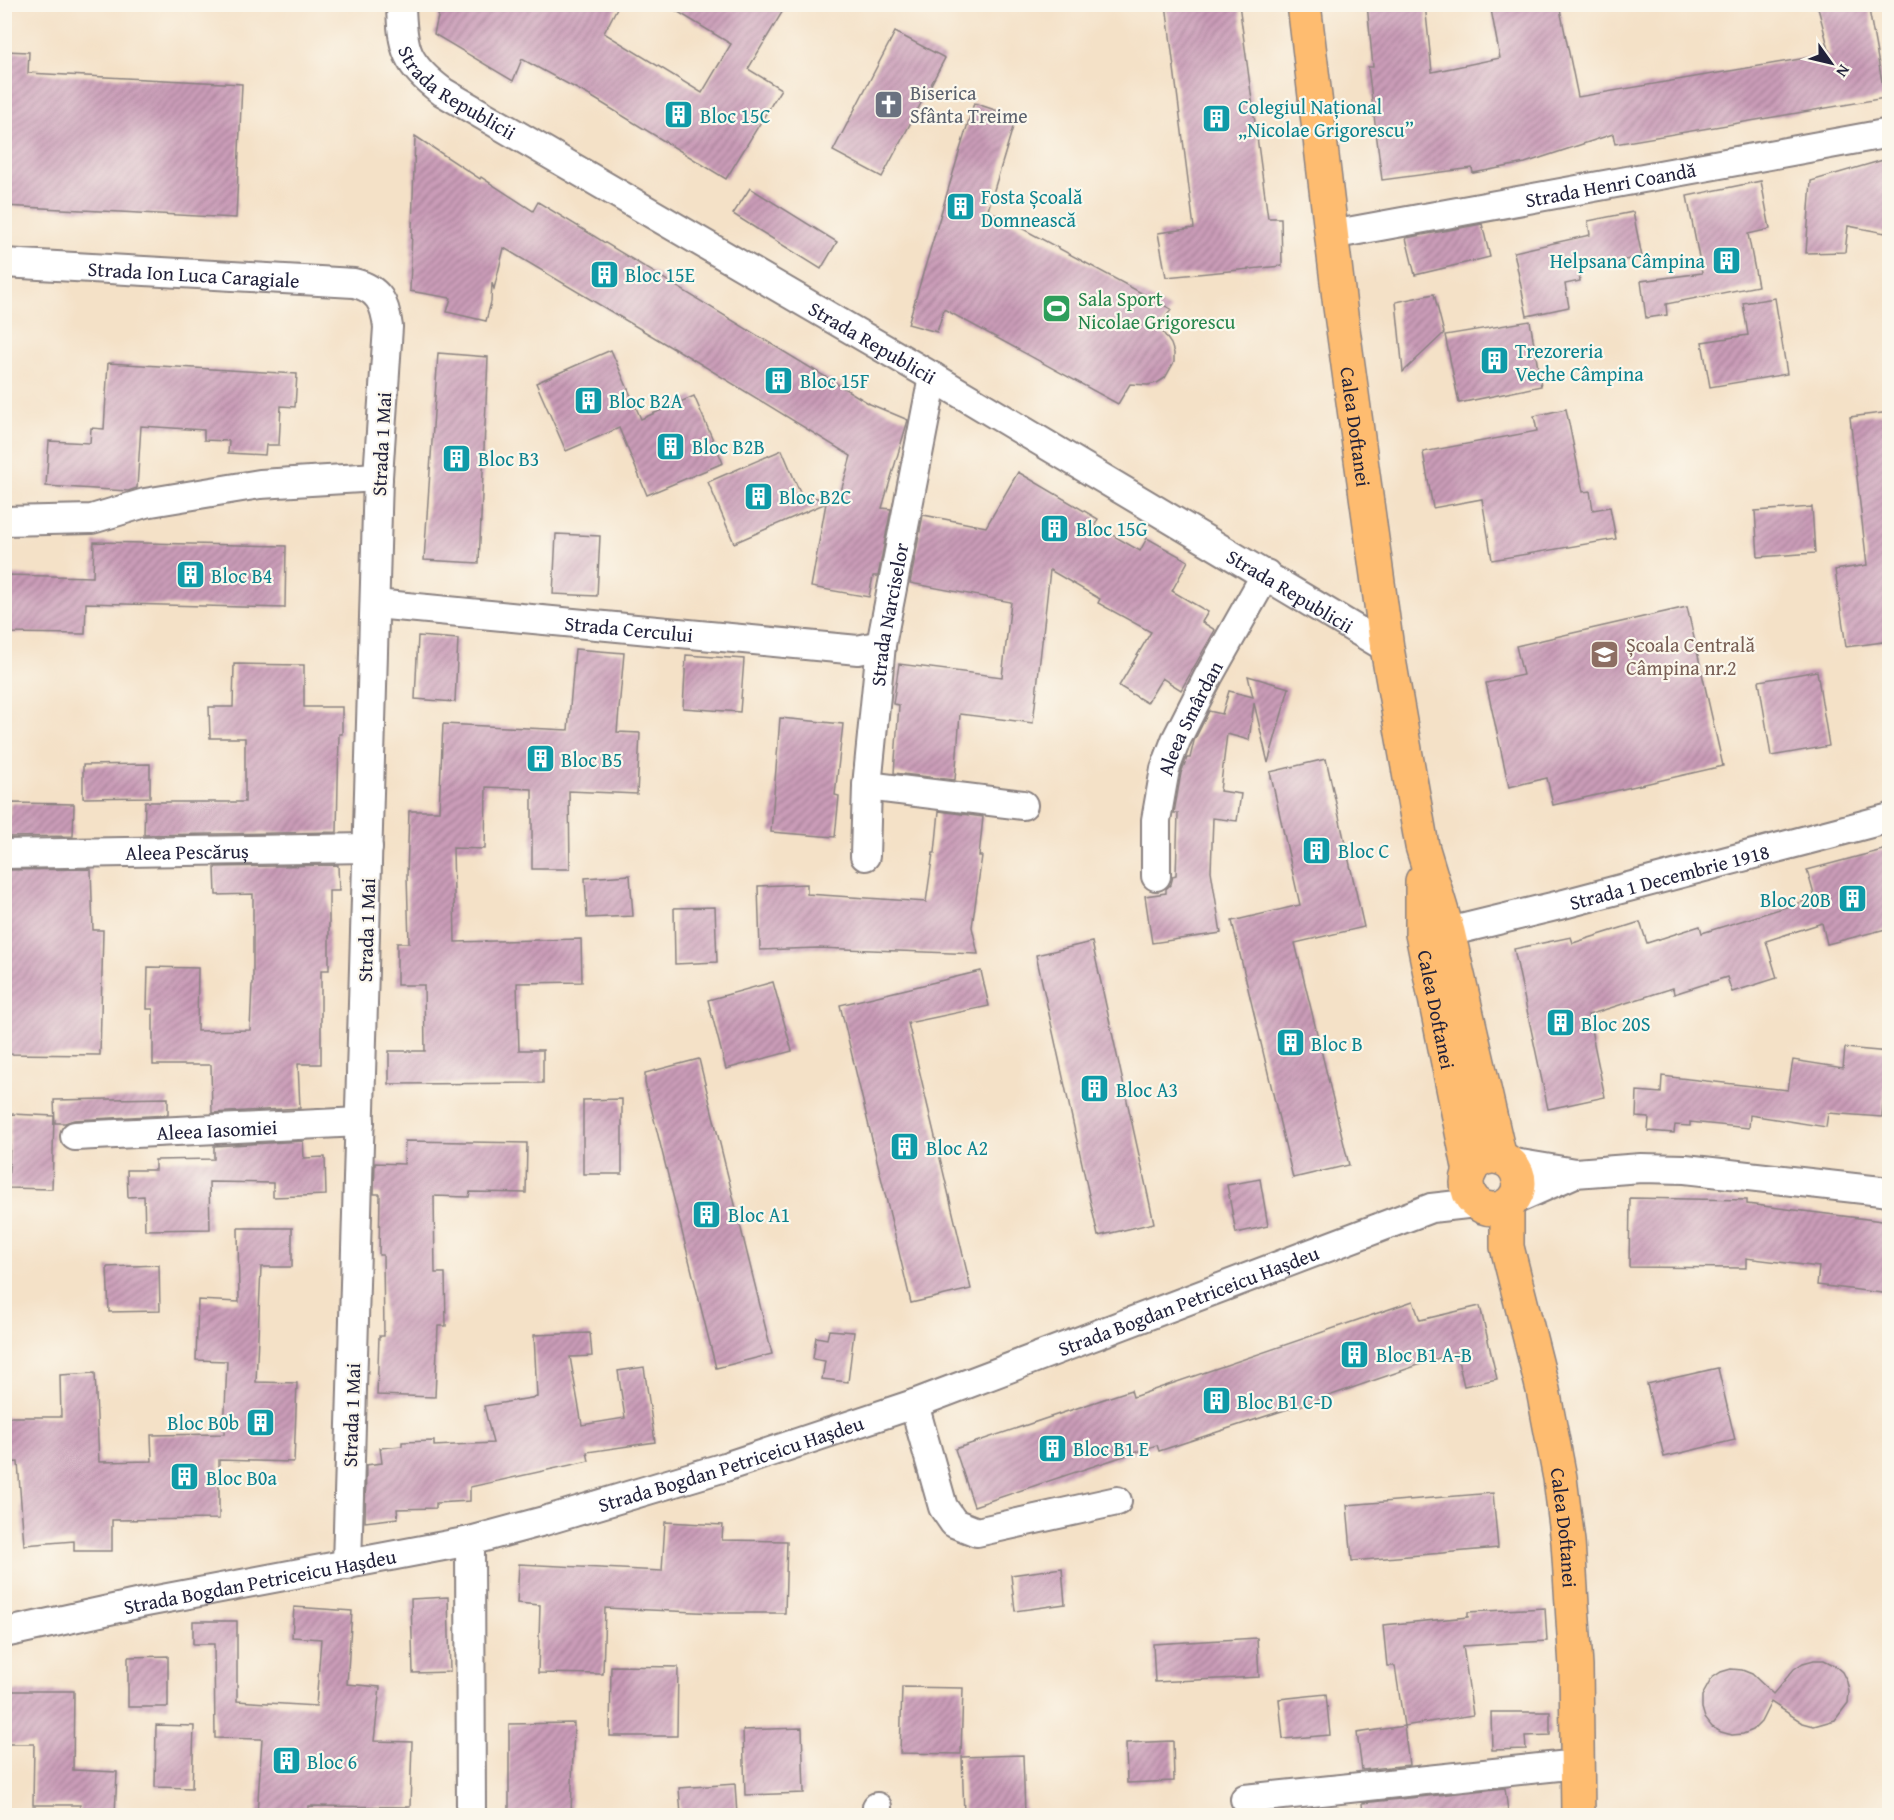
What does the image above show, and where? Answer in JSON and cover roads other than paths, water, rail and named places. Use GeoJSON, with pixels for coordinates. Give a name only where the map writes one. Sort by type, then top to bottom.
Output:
{"type":"FeatureCollection","features":[{"type":"Feature","properties":{"kind":"main road","name":"Calea Doftanei"},"geometry":{"type":"LineString","coordinates":[[1304,4],[1331,235],[1388,648],[1422,846],[1448,932],[1504,1160],[1514,1167],[1518,1175],[1518,1192],[1486,1195]]}},
{"type":"Feature","properties":{"kind":"main road","name":"Calea Doftanei"},"geometry":{"type":"LineString","coordinates":[[1422,846],[1422,934],[1486,1195],[1507,1247],[1543,1390],[1560,1478],[1568,1542],[1576,1667],[1578,1815]]}},
{"type":"Feature","properties":{"kind":"main road"},"geometry":{"type":"LineString","coordinates":[[1486,1195],[1482,1160],[1504,1160]]}},
{"type":"Feature","properties":{"kind":"street","name":"Strada Republicii"},"geometry":{"type":"LineString","coordinates":[[401,4],[402,28],[409,60],[422,76],[443,92],[933,376],[1388,648]]}},
{"type":"Feature","properties":{"kind":"street","name":"Strada Henri Coandă"},"geometry":{"type":"LineString","coordinates":[[1331,235],[1890,134]]}},
{"type":"Feature","properties":{"kind":"street","name":"Strada Ion Luca Caragiale"},"geometry":{"type":"LineString","coordinates":[[4,263],[354,282],[367,286],[378,296]]}},
{"type":"Feature","properties":{"kind":"street","name":"Strada 1 Mai"},"geometry":{"type":"LineString","coordinates":[[347,1566],[378,477],[388,327],[386,309],[378,296]]}},
{"type":"Feature","properties":{"kind":"street","name":"Strada Narciselor"},"geometry":{"type":"LineString","coordinates":[[865,856],[867,786],[881,645],[933,376]]}},
{"type":"Feature","properties":{"kind":"street"},"geometry":{"type":"LineString","coordinates":[[4,521],[92,519],[145,503],[260,484],[378,477]]}},
{"type":"Feature","properties":{"kind":"street","name":"Aleea Smârdan"},"geometry":{"type":"LineString","coordinates":[[1156,876],[1156,820],[1166,769],[1176,740],[1208,677],[1266,574]]}},
{"type":"Feature","properties":{"kind":"street","name":"Strada Cercului"},"geometry":{"type":"LineString","coordinates":[[375,604],[858,650],[881,645]]}},
{"type":"Feature","properties":{"kind":"street"},"geometry":{"type":"LineString","coordinates":[[867,786],[1023,805]]}},
{"type":"Feature","properties":{"kind":"street","name":"Strada 1 Decembrie 1918"},"geometry":{"type":"LineString","coordinates":[[1448,932],[1560,905],[1890,818]]}},
{"type":"Feature","properties":{"kind":"street","name":"Aleea Pescăruș"},"geometry":{"type":"LineString","coordinates":[[4,854],[368,848]]}},
{"type":"Feature","properties":{"kind":"street","name":"Aleea Iasomiei"},"geometry":{"type":"LineString","coordinates":[[75,1136],[360,1122]]}},
{"type":"Feature","properties":{"kind":"street","name":"Strada Bogdan Petriceicu Hașdeu"},"geometry":{"type":"LineString","coordinates":[[1504,1160],[1575,1173]]}},
{"type":"Feature","properties":{"kind":"street","name":"Strada Bogdan Petriceicu Hașdeu"},"geometry":{"type":"LineString","coordinates":[[4,1633],[141,1603],[470,1541],[725,1467],[914,1404],[1431,1208],[1575,1173],[1641,1168],[1685,1169],[1890,1192]]}},
{"type":"Feature","properties":{"kind":"street"},"geometry":{"type":"LineString","coordinates":[[914,1404],[944,1507],[954,1523],[977,1532],[1117,1501]]}},
{"type":"Feature","properties":{"kind":"street"},"geometry":{"type":"LineString","coordinates":[[470,1541],[471,1815]]}},
{"type":"Feature","properties":{"kind":"street"},"geometry":{"type":"LineString","coordinates":[[1245,1799],[1578,1764]]}},
{"type":"Feature","properties":{"kind":"place","name":"Biserica Sfânta Treime"},"geometry":{"type":"Point","coordinates":[889,104]}},
{"type":"Feature","properties":{"kind":"place","name":"Bloc 15C"},"geometry":{"type":"Point","coordinates":[679,115]}},
{"type":"Feature","properties":{"kind":"place","name":"Colegiul Național „Nicolae Grigorescu”"},"geometry":{"type":"Point","coordinates":[1217,118]}},
{"type":"Feature","properties":{"kind":"place","name":"Fosta Școală Domnească"},"geometry":{"type":"Point","coordinates":[960,207]}},
{"type":"Feature","properties":{"kind":"place","name":"Helpsana Câmpina"},"geometry":{"type":"Point","coordinates":[1726,260]}},
{"type":"Feature","properties":{"kind":"place","name":"Bloc 15E"},"geometry":{"type":"Point","coordinates":[604,274]}},
{"type":"Feature","properties":{"kind":"place","name":"Sala Sport Nicolae Grigorescu"},"geometry":{"type":"Point","coordinates":[1057,309]}},
{"type":"Feature","properties":{"kind":"place","name":"Trezoreria Veche Câmpina"},"geometry":{"type":"Point","coordinates":[1494,361]}},
{"type":"Feature","properties":{"kind":"place","name":"Bloc 15F"},"geometry":{"type":"Point","coordinates":[779,380]}},
{"type":"Feature","properties":{"kind":"place","name":"Bloc B2A"},"geometry":{"type":"Point","coordinates":[588,400]}},
{"type":"Feature","properties":{"kind":"place","name":"Bloc B2B"},"geometry":{"type":"Point","coordinates":[671,446]}},
{"type":"Feature","properties":{"kind":"place","name":"Bloc B3"},"geometry":{"type":"Point","coordinates":[457,458]}},
{"type":"Feature","properties":{"kind":"place","name":"Bloc B2C"},"geometry":{"type":"Point","coordinates":[758,496]}},
{"type":"Feature","properties":{"kind":"place","name":"Bloc 15G"},"geometry":{"type":"Point","coordinates":[1055,528]}},
{"type":"Feature","properties":{"kind":"place","name":"Bloc B4"},"geometry":{"type":"Point","coordinates":[190,575]}},
{"type":"Feature","properties":{"kind":"place","name":"Școala Centrală Câmpina nr.2"},"geometry":{"type":"Point","coordinates":[1605,655]}},
{"type":"Feature","properties":{"kind":"place","name":"Bloc B5"},"geometry":{"type":"Point","coordinates":[540,759]}},
{"type":"Feature","properties":{"kind":"place","name":"Bloc C"},"geometry":{"type":"Point","coordinates":[1317,850]}},
{"type":"Feature","properties":{"kind":"place","name":"Bloc 20B"},"geometry":{"type":"Point","coordinates":[1852,899]}},
{"type":"Feature","properties":{"kind":"place","name":"Bloc 20S"},"geometry":{"type":"Point","coordinates":[1560,1023]}},
{"type":"Feature","properties":{"kind":"place","name":"Bloc B"},"geometry":{"type":"Point","coordinates":[1290,1043]}},
{"type":"Feature","properties":{"kind":"place","name":"Bloc A3"},"geometry":{"type":"Point","coordinates":[1095,1089]}},
{"type":"Feature","properties":{"kind":"place","name":"Bloc A2"},"geometry":{"type":"Point","coordinates":[905,1147]}},
{"type":"Feature","properties":{"kind":"place","name":"Bloc A1"},"geometry":{"type":"Point","coordinates":[707,1214]}},
{"type":"Feature","properties":{"kind":"place","name":"Bloc B1 A-B"},"geometry":{"type":"Point","coordinates":[1355,1354]}},
{"type":"Feature","properties":{"kind":"place","name":"Bloc B1 C-D"},"geometry":{"type":"Point","coordinates":[1216,1401]}},
{"type":"Feature","properties":{"kind":"place","name":"Bloc B0b"},"geometry":{"type":"Point","coordinates":[260,1422]}},
{"type":"Feature","properties":{"kind":"place","name":"Bloc B1 E"},"geometry":{"type":"Point","coordinates":[1052,1448]}},
{"type":"Feature","properties":{"kind":"place","name":"Bloc B0a"},"geometry":{"type":"Point","coordinates":[185,1477]}},
{"type":"Feature","properties":{"kind":"place","name":"Bloc 6"},"geometry":{"type":"Point","coordinates":[286,1761]}}]}
